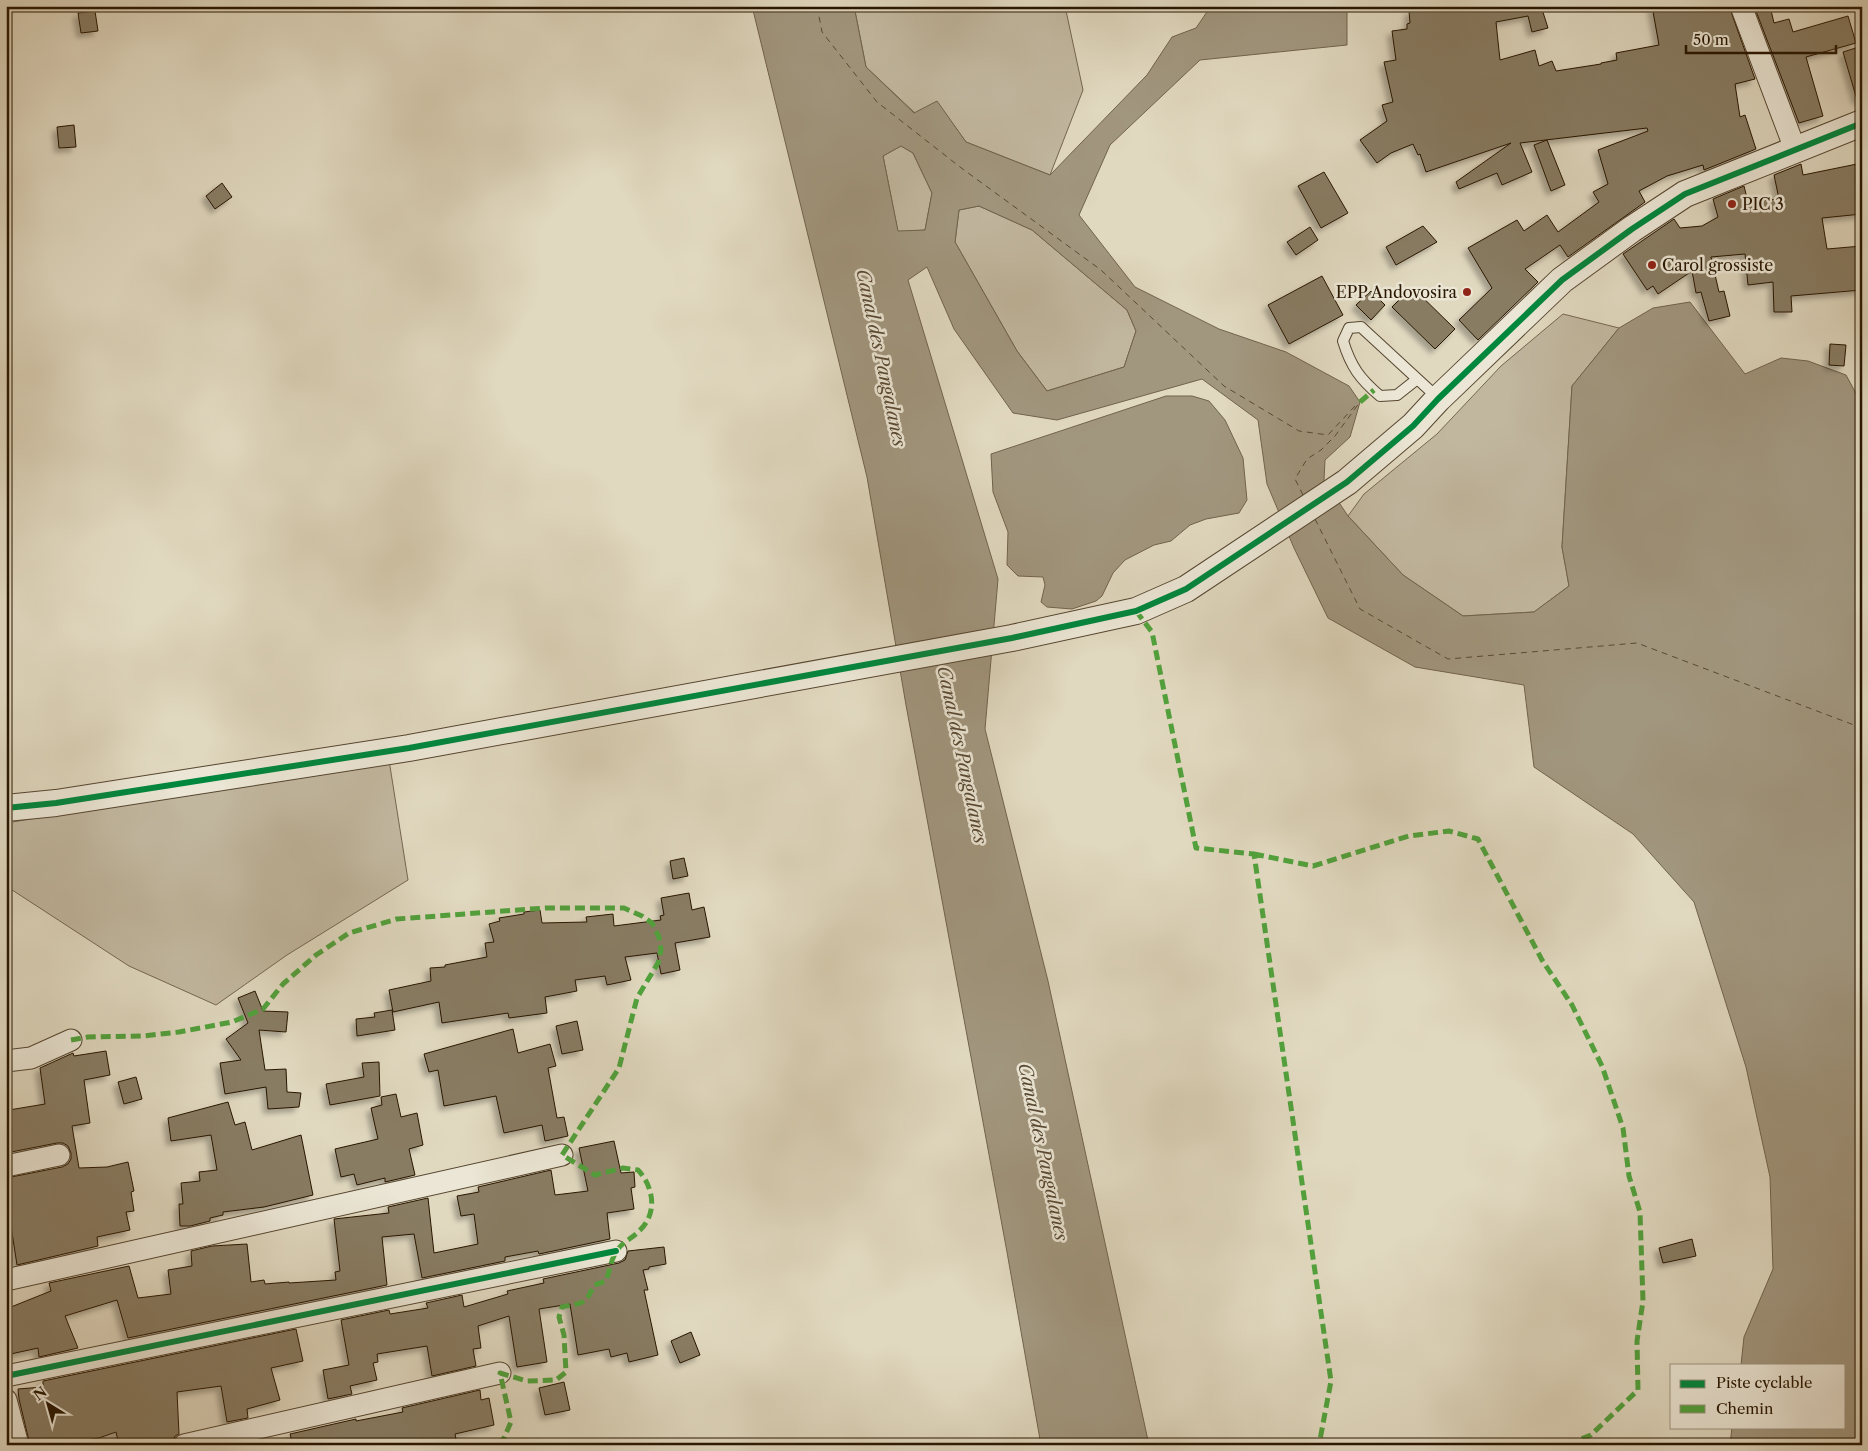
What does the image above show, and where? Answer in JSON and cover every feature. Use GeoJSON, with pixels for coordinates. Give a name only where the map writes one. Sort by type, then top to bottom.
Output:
{"type":"FeatureCollection","features":[{"type":"Feature","properties":{"kind":"street"},"geometry":{"type":"LineString","coordinates":[[1741,6],[1795,149]]}},
{"type":"Feature","properties":{"kind":"street"},"geometry":{"type":"LineString","coordinates":[[6,808],[56,803],[408,748],[1012,638],[1136,611],[1186,589],[1346,482],[1413,426],[1438,399],[1562,280],[1632,229],[1685,194],[1862,123]]}},
{"type":"Feature","properties":{"kind":"street"},"geometry":{"type":"LineString","coordinates":[[6,1062],[31,1058],[71,1040]]}},
{"type":"Feature","properties":{"kind":"street"},"geometry":{"type":"LineString","coordinates":[[6,1166],[59,1155]]}},
{"type":"Feature","properties":{"kind":"street"},"geometry":{"type":"LineString","coordinates":[[6,1280],[562,1155]]}},
{"type":"Feature","properties":{"kind":"street"},"geometry":{"type":"LineString","coordinates":[[6,1376],[616,1251]]}},
{"type":"Feature","properties":{"kind":"street"},"geometry":{"type":"LineString","coordinates":[[184,1445],[500,1374]]}},
{"type":"Feature","properties":{"kind":"street"},"geometry":{"type":"LineString","coordinates":[[6,1400],[18,1445]]}},
{"type":"Feature","properties":{"kind":"lane"},"geometry":{"type":"LineString","coordinates":[[1416,380],[1397,395],[1380,396],[1361,379],[1349,360],[1343,341],[1349,328],[1361,328],[1438,399]]}},
{"type":"Feature","properties":{"kind":"shaded area"},"geometry":{"type":"Polygon","coordinates":[[[854,6],[1065,6],[1083,90],[1050,175],[966,142],[937,102],[915,113],[866,67],[854,6]]]}},
{"type":"Feature","properties":{"kind":"shaded area"},"geometry":{"type":"Polygon","coordinates":[[[901,146],[913,153],[932,193],[925,230],[898,232],[883,156],[901,146]]]}},
{"type":"Feature","properties":{"kind":"shaded area"},"geometry":{"type":"Polygon","coordinates":[[[979,206],[1032,230],[1127,310],[1136,331],[1124,367],[1047,391],[1017,351],[955,242],[959,210],[979,206]]]}},
{"type":"Feature","properties":{"kind":"shaded area"},"geometry":{"type":"Polygon","coordinates":[[[1563,314],[1619,328],[1572,386],[1562,547],[1569,586],[1534,612],[1463,616],[1403,575],[1348,516],[1364,494],[1437,434],[1501,366],[1563,314]]]}},
{"type":"Feature","properties":{"kind":"shaded area"},"geometry":{"type":"Polygon","coordinates":[[[389,760],[408,880],[287,955],[216,1005],[129,966],[6,886],[6,823],[389,760]]]}},
{"type":"Feature","properties":{"kind":"water","name":"Canal des Pangalanes"},"geometry":{"type":"Polygon","coordinates":[[[752,6],[854,6],[866,67],[914,113],[937,101],[966,142],[1050,175],[1147,75],[1172,37],[1196,28],[1211,6],[1347,6],[1347,45],[1200,60],[1110,145],[1079,215],[1135,287],[1219,329],[1286,352],[1349,386],[1360,402],[1350,437],[1325,460],[1324,480],[1348,516],[1403,575],[1463,616],[1534,612],[1569,586],[1562,547],[1572,386],[1619,328],[1653,308],[1690,302],[1745,374],[1781,358],[1808,361],[1846,375],[1859,399],[1862,398],[1862,1445],[1730,1445],[1732,1428],[1846,1428],[1846,1364],[1741,1364],[1744,1337],[1773,1269],[1770,1177],[1746,1067],[1694,902],[1633,834],[1534,767],[1524,685],[1415,667],[1328,618],[1294,548],[1267,484],[1258,420],[1202,379],[1057,420],[1013,413],[954,329],[927,267],[908,280],[998,579],[985,729],[1048,981],[1149,1445],[1041,1445],[906,705],[867,477],[752,6]],[[901,146],[883,156],[898,231],[925,230],[932,193],[913,153],[901,146]],[[979,206],[959,210],[955,242],[1017,351],[1047,391],[1124,367],[1136,331],[1127,310],[1032,230],[979,206]]]}},
{"type":"Feature","properties":{"kind":"water"},"geometry":{"type":"Polygon","coordinates":[[[1166,396],[1192,396],[1209,401],[1225,420],[1243,458],[1247,500],[1239,513],[1206,519],[1190,525],[1171,541],[1154,545],[1125,560],[1113,573],[1102,596],[1096,601],[1072,609],[1047,607],[1041,602],[1045,585],[1043,577],[1018,576],[1007,565],[1008,532],[993,492],[991,454],[1166,396]]]}},
{"type":"Feature","properties":{"kind":"building"},"geometry":{"type":"Polygon","coordinates":[[[1420,6],[1541,6],[1548,28],[1532,32],[1528,16],[1496,22],[1500,60],[1535,50],[1539,66],[1552,61],[1556,71],[1617,60],[1616,53],[1659,45],[1652,6],[1729,6],[1755,79],[1735,84],[1740,117],[1745,115],[1756,149],[1704,170],[1703,165],[1667,176],[1639,191],[1645,202],[1568,257],[1560,245],[1525,269],[1538,282],[1478,340],[1459,320],[1492,288],[1468,248],[1517,220],[1524,231],[1547,215],[1558,232],[1599,202],[1593,192],[1608,184],[1598,150],[1648,131],[1647,128],[1520,143],[1532,172],[1502,185],[1497,173],[1459,189],[1456,182],[1511,143],[1426,172],[1420,154],[1418,155],[1413,144],[1391,153],[1377,163],[1360,140],[1387,121],[1382,105],[1393,102],[1384,62],[1396,60],[1392,31],[1407,29],[1407,24],[1410,23],[1409,11],[1420,10],[1420,6]]]}},
{"type":"Feature","properties":{"kind":"building"},"geometry":{"type":"Polygon","coordinates":[[[1754,6],[1770,6],[1774,23],[1789,19],[1793,32],[1848,16],[1856,43],[1806,57],[1823,116],[1799,123],[1754,6]]]}},
{"type":"Feature","properties":{"kind":"building"},"geometry":{"type":"Polygon","coordinates":[[[95,11],[98,31],[81,33],[78,13],[95,11]]]}},
{"type":"Feature","properties":{"kind":"building"},"geometry":{"type":"Polygon","coordinates":[[[1862,46],[1862,99],[1857,100],[1843,52],[1862,46]]]}},
{"type":"Feature","properties":{"kind":"building"},"geometry":{"type":"Polygon","coordinates":[[[74,125],[76,147],[59,148],[57,127],[74,125]]]}},
{"type":"Feature","properties":{"kind":"building"},"geometry":{"type":"Polygon","coordinates":[[[1547,140],[1565,185],[1551,191],[1534,145],[1547,140]]]}},
{"type":"Feature","properties":{"kind":"building"},"geometry":{"type":"Polygon","coordinates":[[[1862,163],[1862,214],[1822,218],[1827,249],[1862,246],[1862,290],[1791,296],[1792,312],[1774,312],[1773,282],[1748,285],[1745,254],[1711,257],[1719,292],[1724,291],[1730,316],[1709,321],[1701,292],[1696,293],[1692,271],[1658,294],[1653,286],[1647,290],[1623,254],[1674,219],[1680,228],[1702,226],[1718,217],[1713,199],[1744,186],[1748,202],[1779,199],[1774,175],[1801,164],[1803,175],[1862,163]]]}},
{"type":"Feature","properties":{"kind":"building"},"geometry":{"type":"Polygon","coordinates":[[[1324,172],[1348,213],[1321,228],[1298,186],[1324,172]]]}},
{"type":"Feature","properties":{"kind":"building"},"geometry":{"type":"Polygon","coordinates":[[[222,183],[232,197],[215,209],[206,196],[222,183]]]}},
{"type":"Feature","properties":{"kind":"building"},"geometry":{"type":"Polygon","coordinates":[[[1423,226],[1437,242],[1396,265],[1386,247],[1423,226]]]}},
{"type":"Feature","properties":{"kind":"building"},"geometry":{"type":"Polygon","coordinates":[[[1310,227],[1318,240],[1296,255],[1287,242],[1310,227]]]}},
{"type":"Feature","properties":{"kind":"building"},"geometry":{"type":"Polygon","coordinates":[[[1322,276],[1343,315],[1289,344],[1268,305],[1322,276]]]}},
{"type":"Feature","properties":{"kind":"building"},"geometry":{"type":"Polygon","coordinates":[[[1412,287],[1455,329],[1435,349],[1392,307],[1412,287]]]}},
{"type":"Feature","properties":{"kind":"building"},"geometry":{"type":"Polygon","coordinates":[[[1371,291],[1385,305],[1371,320],[1356,305],[1371,291]]]}},
{"type":"Feature","properties":{"kind":"building"},"geometry":{"type":"Polygon","coordinates":[[[1830,344],[1846,345],[1844,366],[1829,365],[1830,344]]]}},
{"type":"Feature","properties":{"kind":"building"},"geometry":{"type":"Polygon","coordinates":[[[684,858],[688,876],[673,879],[670,861],[684,858]]]}},
{"type":"Feature","properties":{"kind":"building"},"geometry":{"type":"Polygon","coordinates":[[[689,893],[692,910],[704,907],[710,937],[675,943],[680,970],[661,974],[657,953],[625,957],[631,980],[607,985],[605,976],[575,980],[577,991],[545,997],[547,1013],[509,1018],[508,1013],[442,1023],[439,1002],[393,1012],[389,990],[431,981],[430,968],[445,967],[445,965],[487,957],[485,943],[494,942],[489,924],[500,921],[499,918],[540,910],[542,923],[587,922],[586,917],[613,914],[614,926],[661,920],[660,916],[664,915],[661,898],[689,893]]]}},
{"type":"Feature","properties":{"kind":"building"},"geometry":{"type":"Polygon","coordinates":[[[255,991],[263,1011],[288,1012],[286,1032],[259,1030],[265,1070],[286,1069],[287,1092],[301,1093],[299,1107],[268,1109],[266,1087],[225,1094],[220,1063],[241,1060],[226,1039],[248,1023],[238,998],[255,991]]]}},
{"type":"Feature","properties":{"kind":"building"},"geometry":{"type":"Polygon","coordinates":[[[392,1010],[395,1030],[357,1036],[356,1019],[375,1017],[374,1013],[392,1010]]]}},
{"type":"Feature","properties":{"kind":"building"},"geometry":{"type":"Polygon","coordinates":[[[577,1021],[583,1050],[562,1054],[556,1026],[577,1021]]]}},
{"type":"Feature","properties":{"kind":"building"},"geometry":{"type":"Polygon","coordinates":[[[513,1029],[518,1053],[550,1044],[556,1066],[548,1068],[557,1118],[564,1117],[568,1136],[545,1141],[542,1125],[504,1133],[496,1096],[444,1106],[438,1070],[429,1072],[424,1054],[513,1029]]]}},
{"type":"Feature","properties":{"kind":"building"},"geometry":{"type":"Polygon","coordinates":[[[106,1051],[110,1075],[84,1080],[90,1123],[72,1126],[79,1168],[107,1167],[128,1162],[134,1191],[131,1192],[134,1211],[126,1212],[130,1230],[97,1237],[98,1246],[17,1265],[11,1226],[6,1227],[6,1178],[62,1167],[68,1164],[71,1159],[71,1153],[68,1146],[63,1143],[57,1143],[6,1153],[6,1132],[12,1131],[9,1110],[45,1104],[40,1068],[73,1053],[74,1056],[106,1051]]]}},
{"type":"Feature","properties":{"kind":"building"},"geometry":{"type":"Polygon","coordinates":[[[379,1062],[380,1096],[330,1105],[326,1084],[364,1077],[362,1063],[379,1062]]]}},
{"type":"Feature","properties":{"kind":"building"},"geometry":{"type":"Polygon","coordinates":[[[136,1077],[142,1099],[124,1104],[118,1082],[136,1077]]]}},
{"type":"Feature","properties":{"kind":"building"},"geometry":{"type":"Polygon","coordinates":[[[396,1094],[401,1117],[417,1113],[423,1145],[409,1149],[415,1175],[385,1182],[385,1178],[357,1185],[354,1174],[341,1177],[335,1149],[378,1139],[371,1108],[382,1105],[381,1097],[396,1094]]]}},
{"type":"Feature","properties":{"kind":"building"},"geometry":{"type":"Polygon","coordinates":[[[228,1102],[235,1125],[245,1122],[252,1150],[301,1135],[313,1195],[264,1207],[223,1212],[223,1215],[210,1218],[210,1221],[190,1226],[180,1226],[179,1204],[183,1204],[181,1183],[200,1181],[199,1172],[217,1170],[211,1135],[171,1141],[168,1118],[228,1102]]]}},
{"type":"Feature","properties":{"kind":"building"},"geometry":{"type":"Polygon","coordinates":[[[614,1141],[621,1173],[634,1172],[635,1187],[631,1188],[634,1209],[607,1213],[610,1239],[539,1254],[538,1251],[505,1257],[505,1261],[422,1278],[414,1234],[382,1237],[387,1285],[128,1338],[117,1300],[65,1316],[78,1348],[39,1357],[38,1348],[6,1355],[6,1327],[11,1326],[6,1309],[51,1291],[49,1283],[129,1266],[138,1298],[171,1294],[168,1270],[192,1266],[191,1251],[212,1246],[247,1244],[251,1282],[264,1280],[265,1284],[336,1280],[335,1272],[340,1271],[334,1219],[389,1213],[388,1207],[428,1198],[434,1253],[478,1244],[474,1214],[461,1216],[457,1196],[479,1192],[478,1187],[551,1170],[555,1195],[588,1191],[579,1148],[614,1141]]]}},
{"type":"Feature","properties":{"kind":"building"},"geometry":{"type":"Polygon","coordinates":[[[1692,1239],[1696,1256],[1663,1263],[1659,1248],[1692,1239]]]}},
{"type":"Feature","properties":{"kind":"building"},"geometry":{"type":"Polygon","coordinates":[[[664,1247],[666,1264],[643,1270],[648,1290],[644,1290],[658,1355],[629,1362],[627,1353],[611,1357],[609,1349],[578,1355],[570,1304],[539,1309],[547,1362],[517,1367],[509,1316],[478,1326],[481,1348],[473,1349],[476,1366],[432,1376],[427,1346],[377,1354],[378,1362],[373,1363],[377,1380],[350,1386],[352,1394],[328,1399],[323,1370],[349,1365],[341,1320],[389,1310],[390,1314],[428,1308],[426,1303],[462,1295],[464,1307],[508,1294],[507,1291],[544,1283],[543,1279],[619,1263],[625,1260],[628,1251],[664,1247]]]}},
{"type":"Feature","properties":{"kind":"building"},"geometry":{"type":"Polygon","coordinates":[[[296,1329],[303,1361],[271,1368],[280,1400],[247,1409],[248,1418],[227,1422],[221,1386],[177,1392],[179,1434],[175,1436],[172,1445],[119,1445],[116,1432],[99,1438],[50,1445],[30,1445],[18,1389],[43,1387],[43,1381],[296,1329]]]}},
{"type":"Feature","properties":{"kind":"building"},"geometry":{"type":"Polygon","coordinates":[[[691,1332],[700,1355],[680,1363],[671,1341],[691,1332]]]}},
{"type":"Feature","properties":{"kind":"building"},"geometry":{"type":"Polygon","coordinates":[[[564,1382],[570,1410],[545,1415],[539,1388],[564,1382]]]}},
{"type":"Feature","properties":{"kind":"building"},"geometry":{"type":"Polygon","coordinates":[[[480,1390],[481,1400],[489,1398],[494,1425],[455,1434],[456,1439],[429,1445],[330,1445],[329,1440],[312,1445],[293,1445],[290,1434],[356,1419],[356,1421],[403,1412],[402,1408],[480,1390]]]}},
{"type":"Feature","properties":{"kind":"ferry route"},"geometry":{"type":"LineString","coordinates":[[817,6],[822,32],[877,102],[960,167],[1101,270],[1224,386],[1299,431],[1328,435],[1356,405]]}},
{"type":"Feature","properties":{"kind":"ferry route"},"geometry":{"type":"LineString","coordinates":[[1303,495],[1295,479],[1307,459],[1321,450],[1335,436],[1360,402]]}},
{"type":"Feature","properties":{"kind":"ferry route"},"geometry":{"type":"LineString","coordinates":[[1315,519],[1360,609],[1448,659],[1637,643],[1862,728]]}},
{"type":"Feature","properties":{"kind":"marked path"},"geometry":{"type":"LineString","coordinates":[[1360,402],[1374,390]]}},
{"type":"Feature","properties":{"kind":"marked path"},"geometry":{"type":"LineString","coordinates":[[1136,611],[1152,632],[1196,848],[1254,854],[1331,1381],[1319,1445]]}},
{"type":"Feature","properties":{"kind":"marked path"},"geometry":{"type":"LineString","coordinates":[[1254,854],[1313,866],[1409,836],[1449,831],[1478,839],[1542,960],[1572,1005],[1602,1066],[1623,1128],[1629,1176],[1640,1212],[1643,1301],[1637,1341],[1638,1390],[1591,1435],[1566,1445]]}},
{"type":"Feature","properties":{"kind":"marked path"},"geometry":{"type":"LineString","coordinates":[[71,1040],[88,1037],[143,1036],[179,1032],[232,1022],[263,1009],[283,984],[316,955],[349,933],[397,919],[545,908],[624,908],[652,923],[659,937],[661,950],[658,963],[637,998],[619,1068],[562,1155],[595,1175],[623,1168],[638,1170],[648,1184],[652,1200],[649,1217],[639,1231],[618,1249],[612,1260],[606,1281],[594,1285],[588,1297],[582,1302],[562,1307],[559,1317],[564,1335],[566,1372],[556,1380],[527,1381],[500,1373],[511,1422],[499,1445]]}},
{"type":"Feature","properties":{"kind":"cycle path"},"geometry":{"type":"LineString","coordinates":[[6,808],[56,803],[409,748],[1012,638],[1136,611],[1186,589],[1347,482],[1413,426],[1438,399],[1562,280],[1632,229],[1685,194],[1862,123]]}},
{"type":"Feature","properties":{"kind":"cycle path"},"geometry":{"type":"LineString","coordinates":[[6,1376],[616,1251]]}},
{"type":"Feature","properties":{"kind":"place","name":"PIC 3"},"geometry":{"type":"Point","coordinates":[1732,204]}},
{"type":"Feature","properties":{"kind":"place","name":"Carol grossiste"},"geometry":{"type":"Point","coordinates":[1652,265]}},
{"type":"Feature","properties":{"kind":"place","name":"EPP Andovosira"},"geometry":{"type":"Point","coordinates":[1467,292]}}]}
